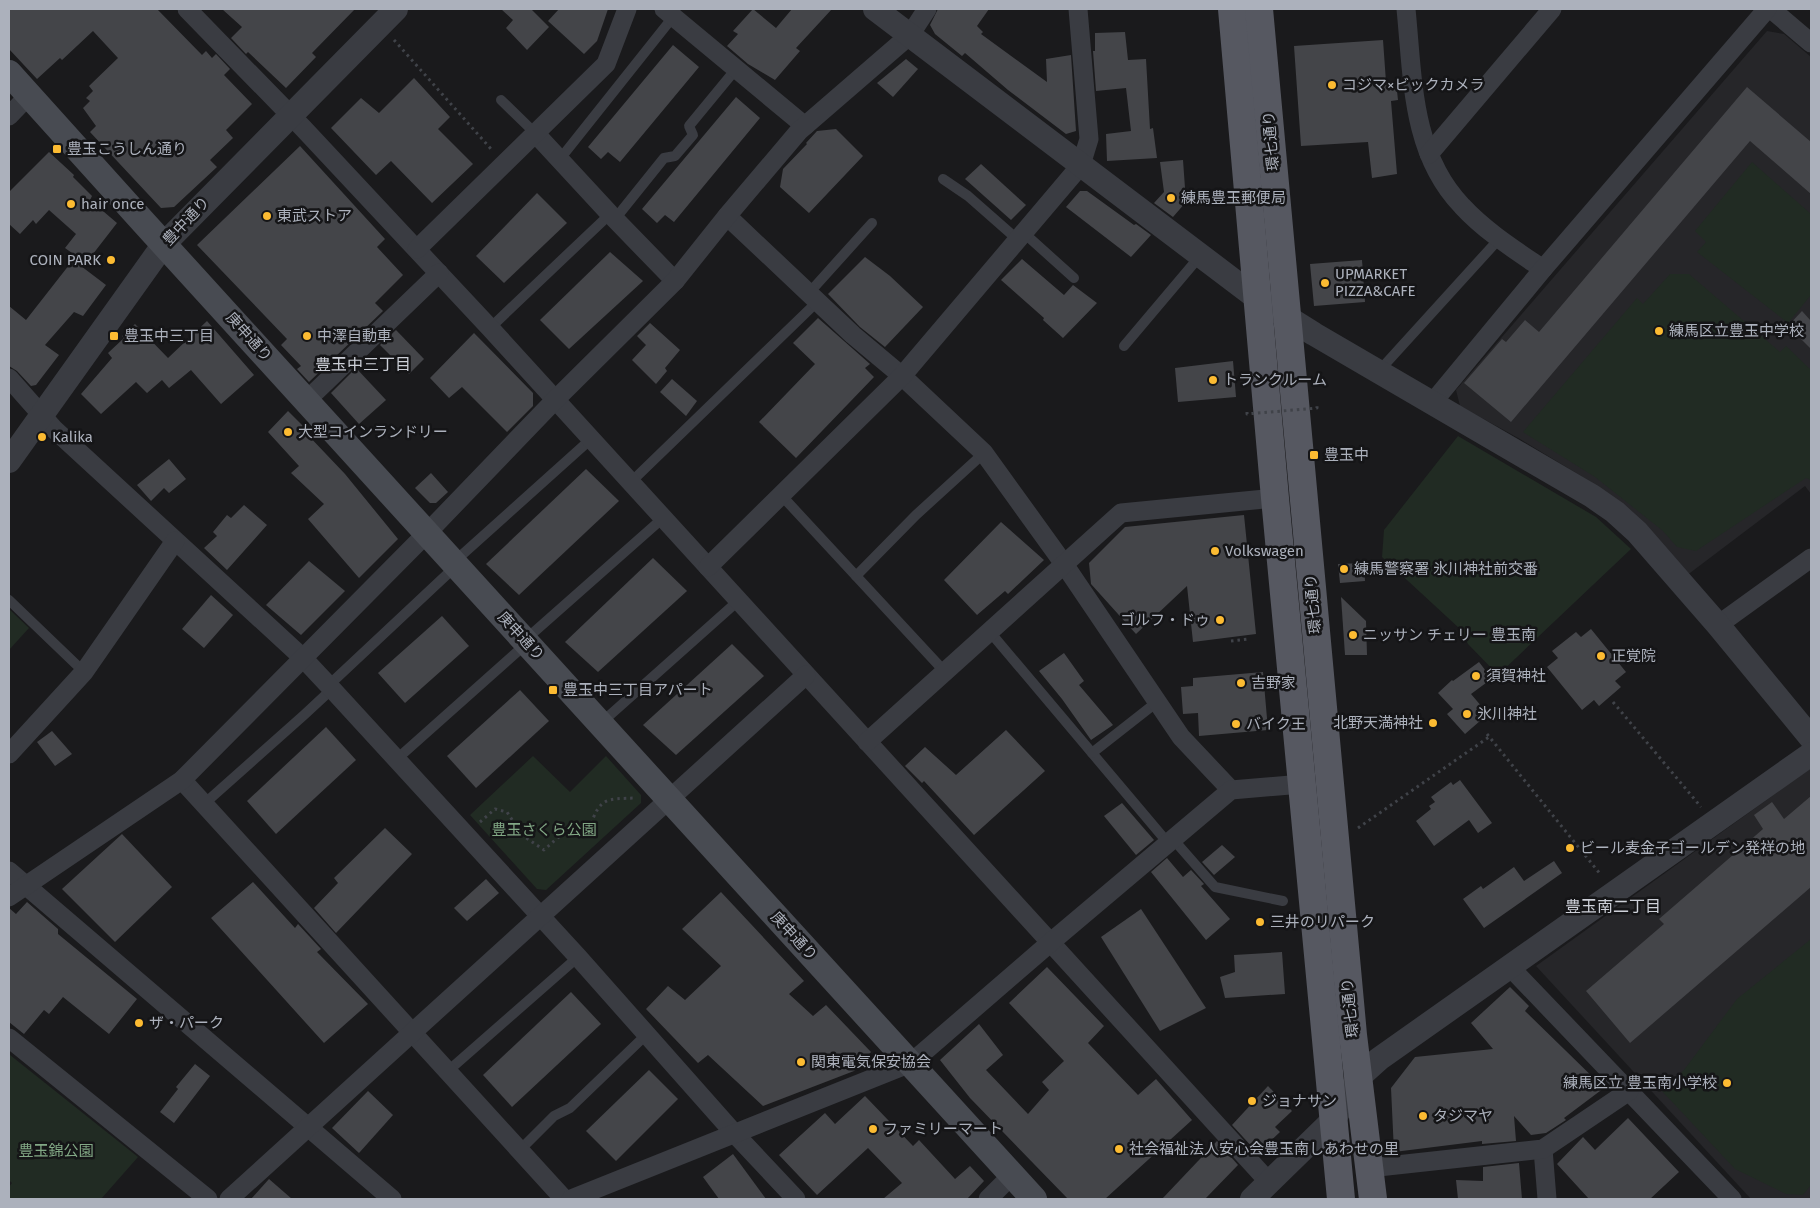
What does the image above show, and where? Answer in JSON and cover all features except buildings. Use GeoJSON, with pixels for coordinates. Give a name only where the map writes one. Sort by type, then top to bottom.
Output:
{"type":"FeatureCollection","features":[{"type":"Feature","properties":{"kind":"main road","name":"環七通り"},"geometry":{"type":"LineString","coordinates":[[1232,9],[1275,498],[1341,1199]]}},
{"type":"Feature","properties":{"kind":"main road","name":"環七通り"},"geometry":{"type":"LineString","coordinates":[[1259,9],[1352,1025],[1373,1199]]}},
{"type":"Feature","properties":{"kind":"main road","name":"庚申通り"},"geometry":{"type":"LineString","coordinates":[[9,73],[307,400],[454,565],[526,641],[1034,1199]]}},
{"type":"Feature","properties":{"kind":"street"},"geometry":{"type":"LineString","coordinates":[[187,9],[490,328],[1269,1182]]}},
{"type":"Feature","properties":{"kind":"street"},"geometry":{"type":"LineString","coordinates":[[416,249],[606,64],[627,9]]}},
{"type":"Feature","properties":{"kind":"street"},"geometry":{"type":"LineString","coordinates":[[875,9],[1258,299],[1592,496],[1615,512],[1636,532],[1718,625],[1811,738]]}},
{"type":"Feature","properties":{"kind":"street"},"geometry":{"type":"LineString","coordinates":[[9,897],[182,780],[675,280],[727,216],[805,126],[910,35],[926,9]]}},
{"type":"Feature","properties":{"kind":"street"},"geometry":{"type":"LineString","coordinates":[[708,567],[902,376],[1080,165],[1089,139],[1078,9]]}},
{"type":"Feature","properties":{"kind":"street"},"geometry":{"type":"LineString","coordinates":[[1406,9],[1418,124],[1434,168],[1451,194],[1480,224],[1543,269]]}},
{"type":"Feature","properties":{"kind":"street"},"geometry":{"type":"LineString","coordinates":[[1429,154],[1552,9]]}},
{"type":"Feature","properties":{"kind":"street"},"geometry":{"type":"LineString","coordinates":[[1434,402],[1543,269],[1767,9]]}},
{"type":"Feature","properties":{"kind":"street"},"geometry":{"type":"LineString","coordinates":[[1771,9],[1811,43]]}},
{"type":"Feature","properties":{"kind":"street"},"geometry":{"type":"LineString","coordinates":[[668,13],[805,126]]}},
{"type":"Feature","properties":{"kind":"street","name":"豊中通り"},"geometry":{"type":"LineString","coordinates":[[9,460],[164,244],[388,17]]}},
{"type":"Feature","properties":{"kind":"street"},"geometry":{"type":"LineString","coordinates":[[9,116],[29,96]]}},
{"type":"Feature","properties":{"kind":"street"},"geometry":{"type":"LineString","coordinates":[[536,134],[675,280]]}},
{"type":"Feature","properties":{"kind":"street"},"geometry":{"type":"LineString","coordinates":[[727,216],[853,335],[902,376],[984,453],[1064,564],[1181,736],[1231,790]]}},
{"type":"Feature","properties":{"kind":"street"},"geometry":{"type":"LineString","coordinates":[[307,400],[439,273]]}},
{"type":"Feature","properties":{"kind":"street"},"geometry":{"type":"LineString","coordinates":[[9,378],[54,429],[303,658],[398,758],[648,1033],[734,1133],[796,1199]]}},
{"type":"Feature","properties":{"kind":"street"},"geometry":{"type":"LineString","coordinates":[[867,742],[1121,513],[1275,498]]}},
{"type":"Feature","properties":{"kind":"street"},"geometry":{"type":"LineString","coordinates":[[9,754],[84,672],[175,541]]}},
{"type":"Feature","properties":{"kind":"street"},"geometry":{"type":"LineString","coordinates":[[1718,625],[1811,558]]}},
{"type":"Feature","properties":{"kind":"street"},"geometry":{"type":"LineString","coordinates":[[229,1199],[806,675]]}},
{"type":"Feature","properties":{"kind":"street"},"geometry":{"type":"LineString","coordinates":[[1252,1199],[1334,1119],[1359,1077],[1379,1059],[1811,754]]}},
{"type":"Feature","properties":{"kind":"street"},"geometry":{"type":"LineString","coordinates":[[182,780],[564,1199]]}},
{"type":"Feature","properties":{"kind":"street"},"geometry":{"type":"LineString","coordinates":[[571,1199],[911,1063],[1231,790],[1302,784]]}},
{"type":"Feature","properties":{"kind":"street"},"geometry":{"type":"LineString","coordinates":[[9,870],[392,1199]]}},
{"type":"Feature","properties":{"kind":"street"},"geometry":{"type":"LineString","coordinates":[[1510,966],[1732,1199]]}},
{"type":"Feature","properties":{"kind":"street"},"geometry":{"type":"LineString","coordinates":[[9,1038],[208,1199]]}},
{"type":"Feature","properties":{"kind":"street"},"geometry":{"type":"LineString","coordinates":[[1369,1168],[1543,1148],[1628,1091]]}},
{"type":"Feature","properties":{"kind":"street"},"geometry":{"type":"LineString","coordinates":[[1543,1148],[1547,1199]]}},
{"type":"Feature","properties":{"kind":"street"},"geometry":{"type":"LineString","coordinates":[[988,1199],[1012,1175]]}},
{"type":"Feature","properties":{"kind":"lane"},"geometry":{"type":"LineString","coordinates":[[560,159],[668,13]]}},
{"type":"Feature","properties":{"kind":"lane"},"geometry":{"type":"LineString","coordinates":[[490,328],[612,216],[664,158],[675,156],[692,135],[689,126],[736,69]]}},
{"type":"Feature","properties":{"kind":"lane"},"geometry":{"type":"LineString","coordinates":[[501,100],[536,134]]}},
{"type":"Feature","properties":{"kind":"lane"},"geometry":{"type":"LineString","coordinates":[[943,179],[1021,236],[1074,278]]}},
{"type":"Feature","properties":{"kind":"lane"},"geometry":{"type":"LineString","coordinates":[[631,482],[813,298],[872,223]]}},
{"type":"Feature","properties":{"kind":"lane"},"geometry":{"type":"LineString","coordinates":[[1379,371],[1499,239]]}},
{"type":"Feature","properties":{"kind":"lane"},"geometry":{"type":"LineString","coordinates":[[1124,346],[1200,256]]}},
{"type":"Feature","properties":{"kind":"lane"},"geometry":{"type":"LineString","coordinates":[[204,804],[304,715],[454,565],[591,440]]}},
{"type":"Feature","properties":{"kind":"lane"},"geometry":{"type":"LineString","coordinates":[[856,576],[916,515],[984,453]]}},
{"type":"Feature","properties":{"kind":"lane"},"geometry":{"type":"LineString","coordinates":[[782,496],[945,672]]}},
{"type":"Feature","properties":{"kind":"lane"},"geometry":{"type":"LineString","coordinates":[[398,758],[663,518]]}},
{"type":"Feature","properties":{"kind":"lane"},"geometry":{"type":"LineString","coordinates":[[9,600],[84,672]]}},
{"type":"Feature","properties":{"kind":"lane"},"geometry":{"type":"LineString","coordinates":[[600,723],[738,600]]}},
{"type":"Feature","properties":{"kind":"lane"},"geometry":{"type":"LineString","coordinates":[[990,632],[1092,753],[1215,887],[1283,900]]}},
{"type":"Feature","properties":{"kind":"lane"},"geometry":{"type":"LineString","coordinates":[[1092,753],[1157,702]]}},
{"type":"Feature","properties":{"kind":"lane"},"geometry":{"type":"LineString","coordinates":[[448,1071],[578,957]]}},
{"type":"Feature","properties":{"kind":"lane"},"geometry":{"type":"LineString","coordinates":[[520,1150],[554,1116],[570,1108],[648,1033]]}},
{"type":"Feature","properties":{"kind":"path"},"geometry":{"type":"LineString","coordinates":[[388,17],[504,164]]}},
{"type":"Feature","properties":{"kind":"path"},"geometry":{"type":"LineString","coordinates":[[1247,412],[1247,414],[1317,408],[1317,406]]}},
{"type":"Feature","properties":{"kind":"path"},"geometry":{"type":"LineString","coordinates":[[1231,641],[1248,639]]}},
{"type":"Feature","properties":{"kind":"path"},"geometry":{"type":"LineString","coordinates":[[1613,702],[1702,808]]}},
{"type":"Feature","properties":{"kind":"path"},"geometry":{"type":"LineString","coordinates":[[1350,834],[1488,736],[1604,879]]}},
{"type":"Feature","properties":{"kind":"path"},"geometry":{"type":"LineString","coordinates":[[478,824],[495,809],[507,812],[522,835],[544,850],[562,833],[574,828],[590,827],[596,809],[608,799],[641,798]]}},
{"type":"Feature","properties":{"kind":"shaded area","name":"練馬区立豊玉中学校"},"geometry":{"type":"Polygon","coordinates":[[[1767,31],[1784,34],[1811,57],[1811,494],[1805,486],[1686,576],[1591,482],[1520,439],[1460,406],[1456,390],[1767,31]]]}},
{"type":"Feature","properties":{"kind":"shaded area","name":"練馬区立 豊玉南小学校"},"geometry":{"type":"Polygon","coordinates":[[[1811,768],[1811,1199],[1751,1199],[1536,966],[1811,768]]]}},
{"type":"Feature","properties":{"kind":"green space"},"geometry":{"type":"Polygon","coordinates":[[[1752,162],[1811,214],[1811,295],[1788,323],[1697,252],[1706,242],[1695,231],[1752,162]]]}},
{"type":"Feature","properties":{"kind":"green space"},"geometry":{"type":"Polygon","coordinates":[[[1670,274],[1689,274],[1780,352],[1786,346],[1811,370],[1811,480],[1806,478],[1696,551],[1677,547],[1663,531],[1595,477],[1523,432],[1637,298],[1643,304],[1670,274]]]}},
{"type":"Feature","properties":{"kind":"green space"},"geometry":{"type":"Polygon","coordinates":[[[1458,436],[1596,517],[1631,549],[1498,675],[1468,644],[1459,628],[1382,557],[1384,530],[1458,436]]]}},
{"type":"Feature","properties":{"kind":"green space"},"geometry":{"type":"Polygon","coordinates":[[[9,609],[29,628],[9,650],[9,609]]]}},
{"type":"Feature","properties":{"kind":"green space","name":"豊玉さくら公園"},"geometry":{"type":"Polygon","coordinates":[[[533,756],[570,792],[606,756],[641,795],[641,803],[546,890],[537,889],[470,815],[533,756]]]}},
{"type":"Feature","properties":{"kind":"green space"},"geometry":{"type":"Polygon","coordinates":[[[1811,939],[1811,1185],[1803,1195],[1786,1194],[1735,1169],[1662,1091],[1684,1070],[1737,999],[1811,939]]]}},
{"type":"Feature","properties":{"kind":"green space","name":"豊玉錦公園"},"geometry":{"type":"Polygon","coordinates":[[[10,1055],[138,1157],[101,1199],[9,1199],[9,1187],[12,1183],[9,1180],[10,1055]]]}},
{"type":"Feature","properties":{"kind":"place","name":"コジマ×ビックカメラ"},"geometry":{"type":"Point","coordinates":[1332,85]}},
{"type":"Feature","properties":{"kind":"place","name":"豊玉こうしん通り"},"geometry":{"type":"Point","coordinates":[57,149]}},
{"type":"Feature","properties":{"kind":"place","name":"練馬豊玉郵便局"},"geometry":{"type":"Point","coordinates":[1171,198]}},
{"type":"Feature","properties":{"kind":"place","name":"hair once"},"geometry":{"type":"Point","coordinates":[71,204]}},
{"type":"Feature","properties":{"kind":"place","name":"東武ストア"},"geometry":{"type":"Point","coordinates":[267,216]}},
{"type":"Feature","properties":{"kind":"place","name":"COIN PARK"},"geometry":{"type":"Point","coordinates":[111,260]}},
{"type":"Feature","properties":{"kind":"place","name":"UPMARKET PIZZA&CAFE"},"geometry":{"type":"Point","coordinates":[1325,283]}},
{"type":"Feature","properties":{"kind":"place","name":"練馬区立豊玉中学校"},"geometry":{"type":"Point","coordinates":[1659,331]}},
{"type":"Feature","properties":{"kind":"place","name":"豊玉中三丁目"},"geometry":{"type":"Point","coordinates":[114,336]}},
{"type":"Feature","properties":{"kind":"place","name":"中澤自動車"},"geometry":{"type":"Point","coordinates":[307,336]}},
{"type":"Feature","properties":{"kind":"place","name":"トランクルーム"},"geometry":{"type":"Point","coordinates":[1213,380]}},
{"type":"Feature","properties":{"kind":"place","name":"大型コインランドリー"},"geometry":{"type":"Point","coordinates":[288,432]}},
{"type":"Feature","properties":{"kind":"place","name":"Kalika"},"geometry":{"type":"Point","coordinates":[42,437]}},
{"type":"Feature","properties":{"kind":"place","name":"豊玉中"},"geometry":{"type":"Point","coordinates":[1314,455]}},
{"type":"Feature","properties":{"kind":"place","name":"Volkswagen"},"geometry":{"type":"Point","coordinates":[1215,551]}},
{"type":"Feature","properties":{"kind":"place","name":"練馬警察署 氷川神社前交番"},"geometry":{"type":"Point","coordinates":[1344,569]}},
{"type":"Feature","properties":{"kind":"place","name":"ゴルフ・ドゥ"},"geometry":{"type":"Point","coordinates":[1220,620]}},
{"type":"Feature","properties":{"kind":"place","name":"ニッサン チェリー 豊玉南"},"geometry":{"type":"Point","coordinates":[1353,635]}},
{"type":"Feature","properties":{"kind":"place","name":"正覚院"},"geometry":{"type":"Point","coordinates":[1601,656]}},
{"type":"Feature","properties":{"kind":"place","name":"須賀神社"},"geometry":{"type":"Point","coordinates":[1476,676]}},
{"type":"Feature","properties":{"kind":"place","name":"吉野家"},"geometry":{"type":"Point","coordinates":[1241,683]}},
{"type":"Feature","properties":{"kind":"place","name":"豊玉中三丁目アパート"},"geometry":{"type":"Point","coordinates":[553,690]}},
{"type":"Feature","properties":{"kind":"place","name":"氷川神社"},"geometry":{"type":"Point","coordinates":[1467,714]}},
{"type":"Feature","properties":{"kind":"place","name":"北野天満神社"},"geometry":{"type":"Point","coordinates":[1433,723]}},
{"type":"Feature","properties":{"kind":"place","name":"バイク王"},"geometry":{"type":"Point","coordinates":[1236,724]}},
{"type":"Feature","properties":{"kind":"place","name":"ビール麦金子ゴールデン発祥の地"},"geometry":{"type":"Point","coordinates":[1570,848]}},
{"type":"Feature","properties":{"kind":"place","name":"三井のリパーク"},"geometry":{"type":"Point","coordinates":[1260,922]}},
{"type":"Feature","properties":{"kind":"place","name":"ザ・パーク"},"geometry":{"type":"Point","coordinates":[139,1023]}},
{"type":"Feature","properties":{"kind":"place","name":"関東電気保安協会"},"geometry":{"type":"Point","coordinates":[801,1062]}},
{"type":"Feature","properties":{"kind":"place","name":"練馬区立 豊玉南小学校"},"geometry":{"type":"Point","coordinates":[1727,1083]}},
{"type":"Feature","properties":{"kind":"place","name":"ジョナサン"},"geometry":{"type":"Point","coordinates":[1252,1101]}},
{"type":"Feature","properties":{"kind":"place","name":"タジマヤ"},"geometry":{"type":"Point","coordinates":[1423,1116]}},
{"type":"Feature","properties":{"kind":"place","name":"ファミリーマート"},"geometry":{"type":"Point","coordinates":[873,1129]}},
{"type":"Feature","properties":{"kind":"place","name":"社会福祉法人安心会豊玉南しあわせの里"},"geometry":{"type":"Point","coordinates":[1119,1149]}},
{"type":"Feature","properties":{"kind":"district","name":"豊玉中三丁目"},"geometry":{"type":"Point","coordinates":[363,364]}},
{"type":"Feature","properties":{"kind":"district","name":"豊玉南二丁目"},"geometry":{"type":"Point","coordinates":[1613,906]}}]}
